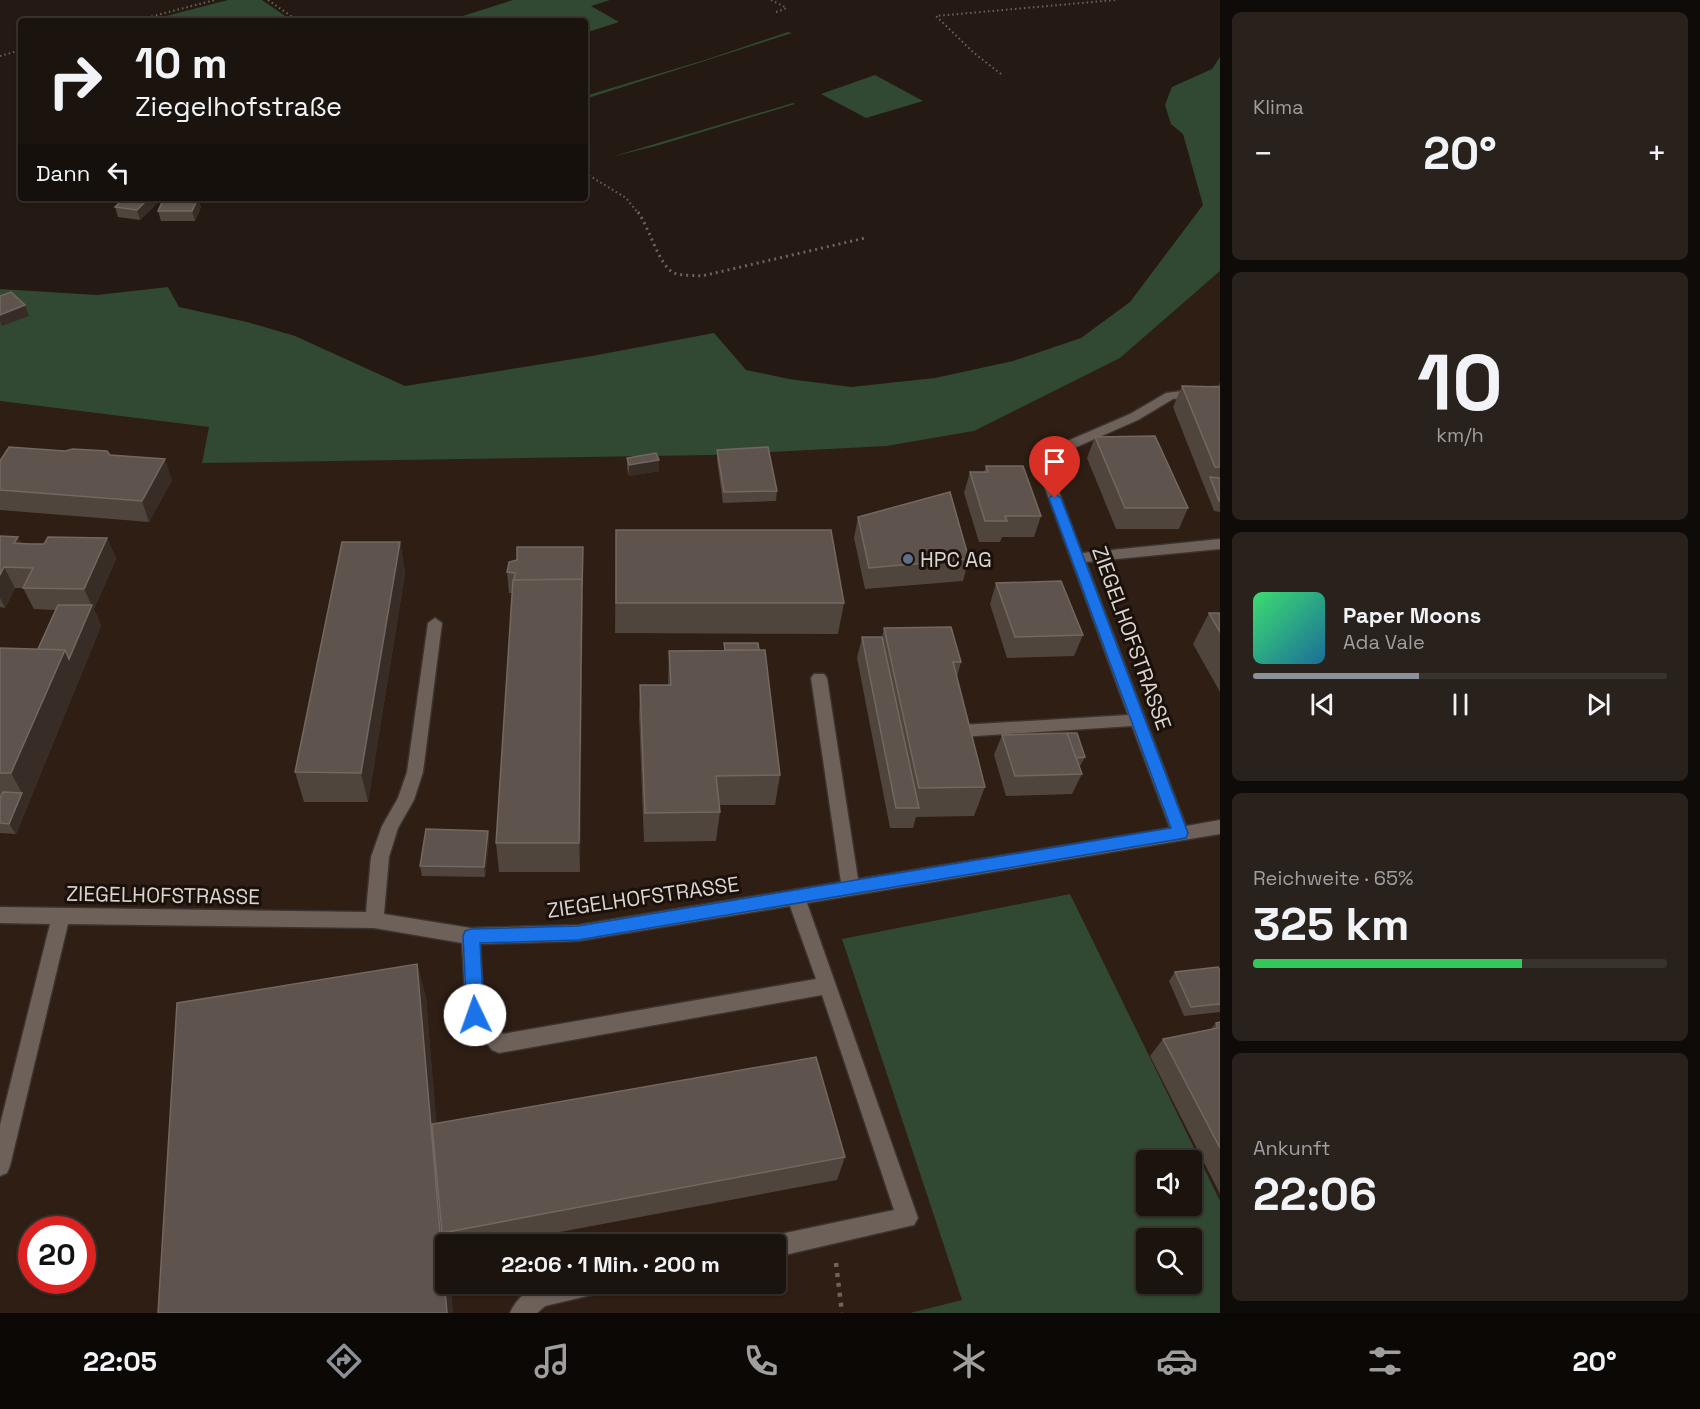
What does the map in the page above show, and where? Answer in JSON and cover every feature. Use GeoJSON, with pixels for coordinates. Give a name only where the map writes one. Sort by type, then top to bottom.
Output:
{"type":"FeatureCollection","features":[{"type":"Feature","properties":{"kind":"street","name":"ZIEGELHOFSTRASSE"},"geometry":{"type":"LineString","coordinates":[[1180,833],[1040,458],[1134,417],[1170,396],[1220,390]]}},
{"type":"Feature","properties":{"kind":"street"},"geometry":{"type":"LineString","coordinates":[[1079,558],[1220,544]]}},
{"type":"Feature","properties":{"kind":"street"},"geometry":{"type":"LineString","coordinates":[[374,920],[381,857],[390,826],[406,800],[415,772],[435,622]]}},
{"type":"Feature","properties":{"kind":"street"},"geometry":{"type":"LineString","coordinates":[[819,678],[851,889]]}},
{"type":"Feature","properties":{"kind":"street"},"geometry":{"type":"LineString","coordinates":[[962,731],[1138,720]]}},
{"type":"Feature","properties":{"kind":"street","name":"ZIEGELHOFSTRASSE"},"geometry":{"type":"LineString","coordinates":[[0,915],[374,920],[471,936],[578,933],[1220,827]]}},
{"type":"Feature","properties":{"kind":"street"},"geometry":{"type":"LineString","coordinates":[[786,1244],[907,1218],[796,898]]}},
{"type":"Feature","properties":{"kind":"street"},"geometry":{"type":"LineString","coordinates":[[0,1166],[61,917]]}},
{"type":"Feature","properties":{"kind":"street"},"geometry":{"type":"LineString","coordinates":[[471,936],[475,1015],[499,1044],[828,985]]}},
{"type":"Feature","properties":{"kind":"street"},"geometry":{"type":"LineString","coordinates":[[521,1313],[539,1296],[548,1294]]}},
{"type":"Feature","properties":{"kind":"path"},"geometry":{"type":"LineString","coordinates":[[146,18],[215,0]]}},
{"type":"Feature","properties":{"kind":"path"},"geometry":{"type":"LineString","coordinates":[[268,0],[294,18]]}},
{"type":"Feature","properties":{"kind":"path"},"geometry":{"type":"LineString","coordinates":[[771,0],[788,8],[776,12]]}},
{"type":"Feature","properties":{"kind":"path"},"geometry":{"type":"LineString","coordinates":[[1001,74],[974,53],[936,16],[1116,0]]}},
{"type":"Feature","properties":{"kind":"path"},"geometry":{"type":"LineString","coordinates":[[0,56],[18,51]]}},
{"type":"Feature","properties":{"kind":"path"},"geometry":{"type":"LineString","coordinates":[[588,175],[626,198],[646,223],[666,268],[676,274],[702,276],[865,238]]}},
{"type":"Feature","properties":{"kind":"path"},"geometry":{"type":"LineString","coordinates":[[832,1234],[842,1313]]}},
{"type":"Feature","properties":{"kind":"shaded area"},"geometry":{"type":"Polygon","coordinates":[[[1220,271],[1220,1313],[0,1313],[0,401],[210,427],[202,462],[974,431],[1120,358],[1220,271]]]}},
{"type":"Feature","properties":{"kind":"green space"},"geometry":{"type":"Polygon","coordinates":[[[228,0],[262,0],[288,18],[159,18],[228,0]]]}},
{"type":"Feature","properties":{"kind":"green space"},"geometry":{"type":"Polygon","coordinates":[[[513,0],[610,0],[591,6],[619,22],[588,32],[588,18],[456,18],[513,0]]]}},
{"type":"Feature","properties":{"kind":"green space"},"geometry":{"type":"Polygon","coordinates":[[[788,32],[792,33],[588,98],[588,95],[788,32]]]}},
{"type":"Feature","properties":{"kind":"green space"},"geometry":{"type":"Polygon","coordinates":[[[1220,57],[1220,271],[1120,358],[974,431],[886,446],[711,455],[202,463],[209,427],[0,401],[0,289],[97,295],[168,287],[179,307],[247,322],[295,336],[405,386],[592,356],[714,333],[746,370],[789,379],[851,387],[935,378],[1013,361],[1081,338],[1130,302],[1203,205],[1183,134],[1171,124],[1165,105],[1172,87],[1212,69],[1220,57]]]}},
{"type":"Feature","properties":{"kind":"green space"},"geometry":{"type":"Polygon","coordinates":[[[875,75],[923,101],[866,118],[821,94],[875,75]]]}},
{"type":"Feature","properties":{"kind":"green space"},"geometry":{"type":"Polygon","coordinates":[[[795,104],[656,146],[611,157],[795,104]]]}},
{"type":"Feature","properties":{"kind":"green space"},"geometry":{"type":"Polygon","coordinates":[[[1070,894],[1195,1150],[1136,1150],[1136,1216],[1202,1216],[1202,1164],[1220,1201],[1220,1313],[910,1313],[962,1300],[842,939],[1070,894]]]}},
{"type":"Feature","properties":{"kind":"building"},"geometry":{"type":"Polygon","coordinates":[[[121,201],[146,201],[137,210],[115,207],[121,201]]]}},
{"type":"Feature","properties":{"kind":"building"},"geometry":{"type":"Polygon","coordinates":[[[163,201],[197,201],[192,211],[158,211],[163,201]]]}},
{"type":"Feature","properties":{"kind":"building"},"geometry":{"type":"Polygon","coordinates":[[[11,292],[25,305],[0,315],[0,296],[11,292]]]}},
{"type":"Feature","properties":{"kind":"building"},"geometry":{"type":"Polygon","coordinates":[[[1182,386],[1220,387],[1220,467],[1215,467],[1182,386]]]}},
{"type":"Feature","properties":{"kind":"building"},"geometry":{"type":"Polygon","coordinates":[[[1155,436],[1188,508],[1125,508],[1095,437],[1155,436]]]}},
{"type":"Feature","properties":{"kind":"building"},"geometry":{"type":"Polygon","coordinates":[[[9,447],[107,451],[110,455],[165,459],[142,501],[0,490],[0,461],[9,447]]]}},
{"type":"Feature","properties":{"kind":"building"},"geometry":{"type":"Polygon","coordinates":[[[768,447],[777,491],[724,492],[717,450],[768,447]]]}},
{"type":"Feature","properties":{"kind":"building"},"geometry":{"type":"Polygon","coordinates":[[[656,453],[659,460],[629,465],[627,458],[656,453]]]}},
{"type":"Feature","properties":{"kind":"building"},"geometry":{"type":"Polygon","coordinates":[[[986,466],[1023,466],[1041,516],[1005,516],[1007,521],[985,521],[970,472],[988,472],[986,466]]]}},
{"type":"Feature","properties":{"kind":"building"},"geometry":{"type":"Polygon","coordinates":[[[1210,477],[1220,478],[1220,501],[1219,501],[1210,477]]]}},
{"type":"Feature","properties":{"kind":"building"},"geometry":{"type":"Polygon","coordinates":[[[950,492],[969,559],[869,568],[858,517],[950,492]]]}},
{"type":"Feature","properties":{"kind":"building"},"geometry":{"type":"Polygon","coordinates":[[[616,530],[831,530],[844,603],[616,603],[616,530]]]}},
{"type":"Feature","properties":{"kind":"building"},"geometry":{"type":"Polygon","coordinates":[[[0,536],[18,537],[14,543],[30,544],[44,544],[48,537],[107,538],[84,589],[23,588],[33,568],[4,567],[0,575],[0,536]]]}},
{"type":"Feature","properties":{"kind":"building"},"geometry":{"type":"Polygon","coordinates":[[[342,542],[400,542],[361,773],[295,772],[342,542]]]}},
{"type":"Feature","properties":{"kind":"building"},"geometry":{"type":"Polygon","coordinates":[[[517,547],[583,547],[582,589],[582,579],[514,580],[515,573],[507,572],[509,562],[517,560],[517,547]]]}},
{"type":"Feature","properties":{"kind":"building"},"geometry":{"type":"Polygon","coordinates":[[[582,579],[579,843],[496,843],[513,580],[582,579]]]}},
{"type":"Feature","properties":{"kind":"building"},"geometry":{"type":"Polygon","coordinates":[[[1061,581],[1083,635],[1015,637],[996,583],[1061,581]]]}},
{"type":"Feature","properties":{"kind":"building"},"geometry":{"type":"Polygon","coordinates":[[[58,605],[92,605],[69,659],[65,650],[38,649],[58,605]]]}},
{"type":"Feature","properties":{"kind":"building"},"geometry":{"type":"Polygon","coordinates":[[[1209,613],[1220,613],[1220,632],[1209,613]]]}},
{"type":"Feature","properties":{"kind":"building"},"geometry":{"type":"Polygon","coordinates":[[[951,627],[961,662],[953,662],[985,787],[919,788],[884,628],[951,627]]]}},
{"type":"Feature","properties":{"kind":"building"},"geometry":{"type":"Polygon","coordinates":[[[862,637],[882,637],[919,808],[896,808],[862,637]]]}},
{"type":"Feature","properties":{"kind":"building"},"geometry":{"type":"Polygon","coordinates":[[[724,643],[758,643],[759,650],[725,650],[724,643]]]}},
{"type":"Feature","properties":{"kind":"building"},"geometry":{"type":"Polygon","coordinates":[[[0,648],[65,650],[11,773],[0,773],[0,648]]]}},
{"type":"Feature","properties":{"kind":"building"},"geometry":{"type":"Polygon","coordinates":[[[765,650],[780,775],[716,776],[720,812],[645,813],[640,685],[671,685],[669,651],[765,650]]]}},
{"type":"Feature","properties":{"kind":"building"},"geometry":{"type":"Polygon","coordinates":[[[1067,733],[1082,774],[1015,776],[1002,735],[1067,733]]]}},
{"type":"Feature","properties":{"kind":"building"},"geometry":{"type":"Polygon","coordinates":[[[1067,733],[1077,733],[1085,757],[1076,758],[1067,733]]]}},
{"type":"Feature","properties":{"kind":"building"},"geometry":{"type":"Polygon","coordinates":[[[3,792],[22,793],[9,824],[0,823],[0,798],[3,792]]]}},
{"type":"Feature","properties":{"kind":"building"},"geometry":{"type":"Polygon","coordinates":[[[426,829],[488,831],[484,867],[420,866],[426,829]]]}},
{"type":"Feature","properties":{"kind":"building"},"geometry":{"type":"Polygon","coordinates":[[[417,964],[440,1234],[435,1234],[435,1294],[445,1294],[447,1313],[158,1313],[177,1003],[417,964]]]}},
{"type":"Feature","properties":{"kind":"building"},"geometry":{"type":"Polygon","coordinates":[[[1218,967],[1220,970],[1220,1004],[1191,1007],[1175,972],[1218,967]]]}},
{"type":"Feature","properties":{"kind":"building"},"geometry":{"type":"Polygon","coordinates":[[[1220,1022],[1220,1148],[1163,1039],[1218,1028],[1216,1023],[1220,1022]]]}},
{"type":"Feature","properties":{"kind":"building"},"geometry":{"type":"Polygon","coordinates":[[[816,1057],[845,1157],[442,1233],[432,1124],[816,1057]]]}},
{"type":"Feature","properties":{"kind":"place","name":"HPC AG"},"geometry":{"type":"Point","coordinates":[908,559]}},
{"type":"Feature","properties":{"kind":"route"},"geometry":{"type":"LineString","coordinates":[[475,1015],[471,936],[578,933],[1180,833],[1055,498]]}}]}
